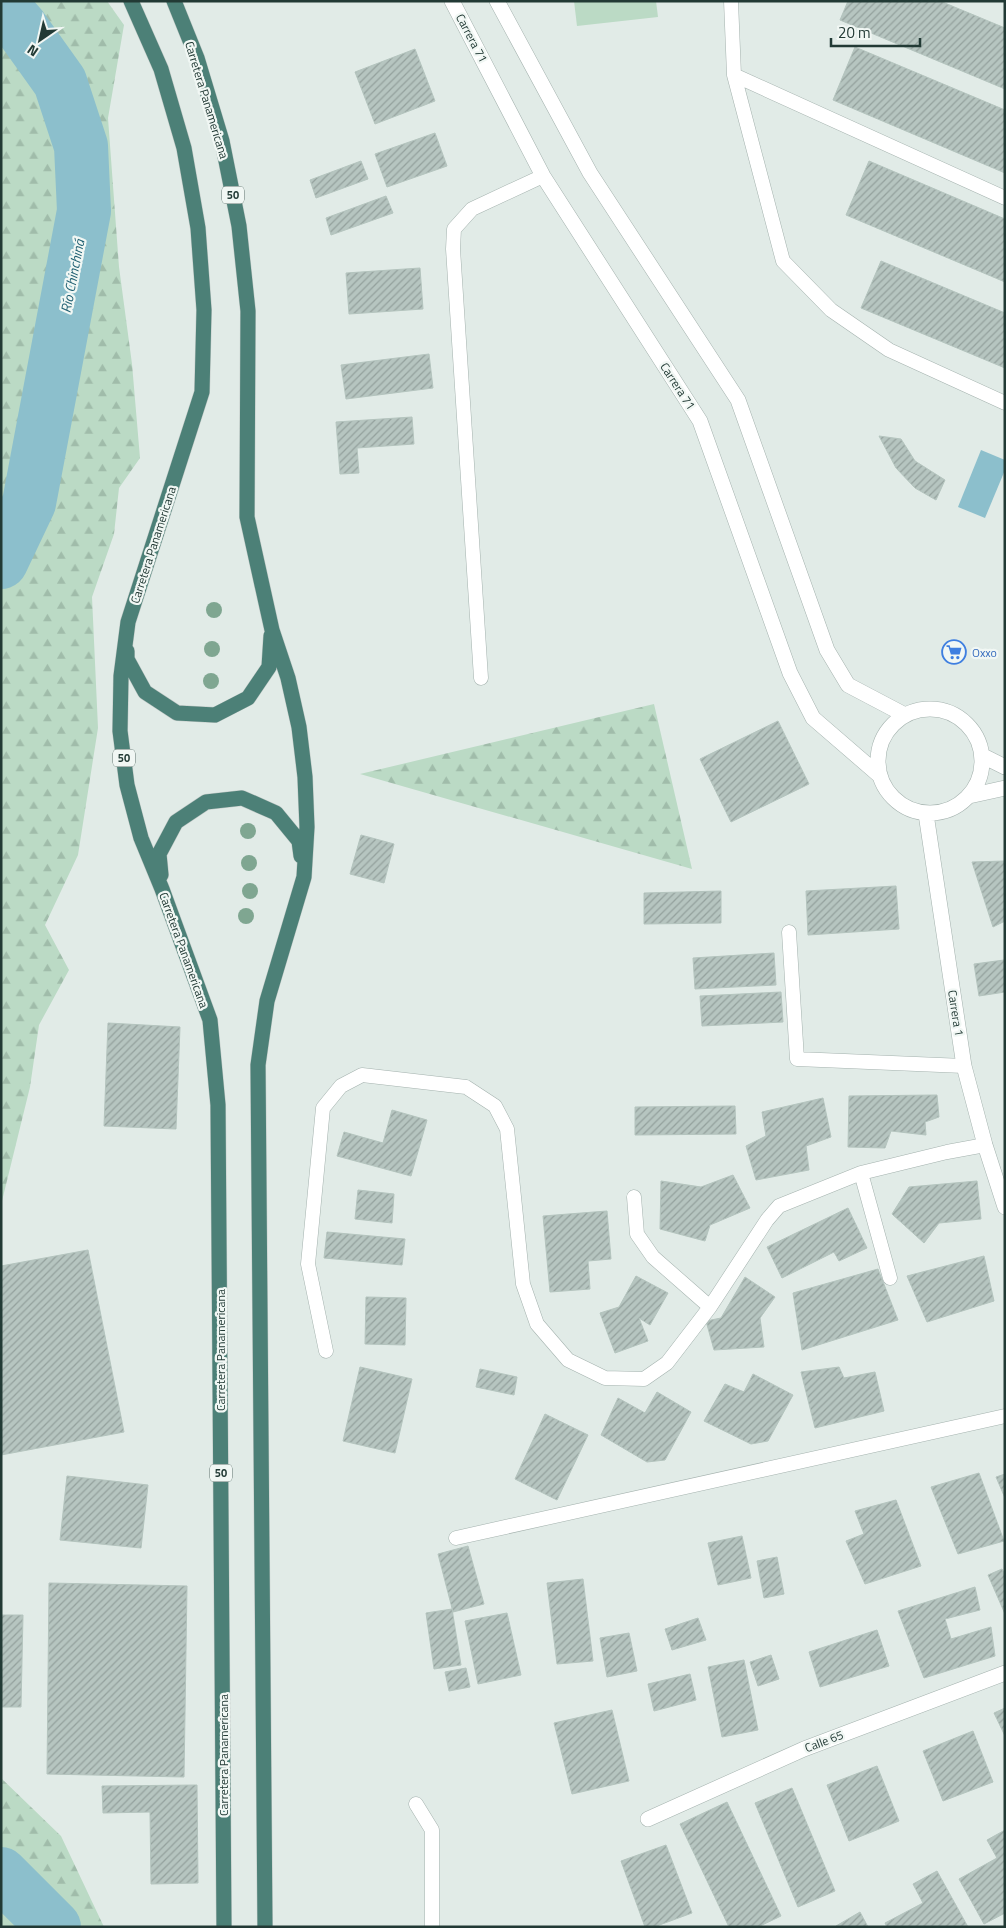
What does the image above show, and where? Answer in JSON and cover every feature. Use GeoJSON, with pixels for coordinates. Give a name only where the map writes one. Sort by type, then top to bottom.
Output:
{"type":"FeatureCollection","features":[{"type":"Feature","properties":{"kind":"highway","name":"Carretera Panamericana"},"geometry":{"type":"LineString","coordinates":[[131,1],[161,69],[184,148],[198,228],[204,310],[202,392],[128,622],[121,676],[120,731],[127,786],[141,838],[162,889],[210,1020],[218,1105],[224,1927]]}},
{"type":"Feature","properties":{"kind":"highway","name":"Carretera Panamericana"},"geometry":{"type":"LineString","coordinates":[[174,1],[197,58],[222,141],[239,226],[248,311],[248,517],[272,630],[288,678],[299,726],[305,777],[307,827],[304,877],[267,1001],[258,1064],[265,1927]]}},
{"type":"Feature","properties":{"kind":"highway"},"geometry":{"type":"LineString","coordinates":[[128,622],[127,660],[145,692],[177,712],[215,715],[248,698],[269,667],[272,630]]}},
{"type":"Feature","properties":{"kind":"highway"},"geometry":{"type":"LineString","coordinates":[[162,889],[159,854],[176,822],[206,802],[242,798],[276,813],[298,841],[304,877]]}},
{"type":"Feature","properties":{"kind":"street","name":"Carrera 71"},"geometry":{"type":"LineString","coordinates":[[452,1],[543,176],[700,421],[790,673],[813,718],[879,775]]}},
{"type":"Feature","properties":{"kind":"street"},"geometry":{"type":"LineString","coordinates":[[497,1],[590,174],[738,400],[827,650],[848,685],[905,715]]}},
{"type":"Feature","properties":{"kind":"street"},"geometry":{"type":"LineString","coordinates":[[934,708],[948,712],[961,719],[971,729],[979,742],[983,756],[982,771],[977,785],[969,796],[957,807],[942,813],[926,814],[910,810],[896,802],[886,790],[879,775],[877,759],[879,746],[885,733],[894,722],[905,715],[934,708]]}},
{"type":"Feature","properties":{"kind":"street"},"geometry":{"type":"LineString","coordinates":[[983,756],[1005,767]]}},
{"type":"Feature","properties":{"kind":"street"},"geometry":{"type":"LineString","coordinates":[[969,796],[1005,788]]}},
{"type":"Feature","properties":{"kind":"street","name":"Carrera 1"},"geometry":{"type":"LineString","coordinates":[[926,814],[964,1066],[985,1145],[1005,1208]]}},
{"type":"Feature","properties":{"kind":"street","name":"Calle 65"},"geometry":{"type":"LineString","coordinates":[[648,1819],[804,1749],[1005,1673]]}},
{"type":"Feature","properties":{"kind":"lane"},"geometry":{"type":"LineString","coordinates":[[731,1],[734,75],[783,261],[830,310],[889,350],[1005,403]]}},
{"type":"Feature","properties":{"kind":"lane"},"geometry":{"type":"LineString","coordinates":[[734,75],[1005,198]]}},
{"type":"Feature","properties":{"kind":"lane"},"geometry":{"type":"LineString","coordinates":[[481,678],[453,249],[454,229],[472,209],[543,176]]}},
{"type":"Feature","properties":{"kind":"lane"},"geometry":{"type":"LineString","coordinates":[[789,932],[797,1059],[964,1066]]}},
{"type":"Feature","properties":{"kind":"lane"},"geometry":{"type":"LineString","coordinates":[[326,1351],[308,1264],[322,1108],[341,1086],[362,1075],[466,1087],[496,1106],[507,1129],[523,1284],[537,1324],[568,1360],[606,1378],[644,1379],[667,1363],[710,1307],[767,1220],[779,1206],[861,1173],[947,1152],[985,1145]]}},
{"type":"Feature","properties":{"kind":"lane"},"geometry":{"type":"LineString","coordinates":[[861,1173],[890,1278]]}},
{"type":"Feature","properties":{"kind":"lane"},"geometry":{"type":"LineString","coordinates":[[634,1197],[638,1234],[653,1257],[710,1307]]}},
{"type":"Feature","properties":{"kind":"lane"},"geometry":{"type":"LineString","coordinates":[[456,1538],[1005,1416]]}},
{"type":"Feature","properties":{"kind":"lane"},"geometry":{"type":"LineString","coordinates":[[416,1804],[432,1830],[432,1927]]}},
{"type":"Feature","properties":{"kind":"green space"},"geometry":{"type":"Polygon","coordinates":[[[1,1],[107,1],[124,25],[108,118],[119,267],[132,364],[140,458],[119,488],[114,534],[92,597],[98,728],[78,855],[45,925],[69,970],[39,1025],[30,1087],[1,1205],[1,1]]]}},
{"type":"Feature","properties":{"kind":"green space"},"geometry":{"type":"Polygon","coordinates":[[[574,1],[656,1],[658,17],[577,26],[574,1]]]}},
{"type":"Feature","properties":{"kind":"green space"},"geometry":{"type":"Polygon","coordinates":[[[654,704],[692,869],[360,774],[654,704]]]}},
{"type":"Feature","properties":{"kind":"green space"},"geometry":{"type":"Polygon","coordinates":[[[1,1778],[61,1836],[104,1927],[1,1927],[1,1778]]]}},
{"type":"Feature","properties":{"kind":"water"},"geometry":{"type":"Polygon","coordinates":[[[981,450],[1005,460],[1005,470],[985,518],[958,507],[981,450]]]}},
{"type":"Feature","properties":{"kind":"building"},"geometry":{"type":"Polygon","coordinates":[[[848,1],[940,1],[1005,28],[1005,89],[840,20],[848,1]]]}},
{"type":"Feature","properties":{"kind":"building"},"geometry":{"type":"Polygon","coordinates":[[[855,47],[1005,110],[1005,173],[833,100],[855,47]]]}},
{"type":"Feature","properties":{"kind":"building"},"geometry":{"type":"Polygon","coordinates":[[[415,49],[435,101],[375,124],[355,72],[415,49]]]}},
{"type":"Feature","properties":{"kind":"building"},"geometry":{"type":"Polygon","coordinates":[[[435,133],[447,166],[387,187],[375,154],[435,133]]]}},
{"type":"Feature","properties":{"kind":"building"},"geometry":{"type":"Polygon","coordinates":[[[361,161],[368,179],[316,198],[310,180],[361,161]]]}},
{"type":"Feature","properties":{"kind":"building"},"geometry":{"type":"Polygon","coordinates":[[[869,161],[1005,219],[1005,282],[846,215],[869,161]]]}},
{"type":"Feature","properties":{"kind":"building"},"geometry":{"type":"Polygon","coordinates":[[[386,196],[393,213],[331,235],[326,218],[386,196]]]}},
{"type":"Feature","properties":{"kind":"building"},"geometry":{"type":"Polygon","coordinates":[[[881,261],[1005,313],[1005,368],[861,308],[881,261]]]}},
{"type":"Feature","properties":{"kind":"building"},"geometry":{"type":"Polygon","coordinates":[[[420,268],[423,309],[349,314],[346,273],[420,268]]]}},
{"type":"Feature","properties":{"kind":"building"},"geometry":{"type":"Polygon","coordinates":[[[429,354],[433,388],[346,399],[341,365],[429,354]]]}},
{"type":"Feature","properties":{"kind":"building"},"geometry":{"type":"Polygon","coordinates":[[[412,417],[414,444],[357,448],[359,473],[340,474],[336,422],[412,417]]]}},
{"type":"Feature","properties":{"kind":"building"},"geometry":{"type":"Polygon","coordinates":[[[879,436],[901,439],[915,461],[945,480],[936,500],[915,488],[896,468],[879,436]]]}},
{"type":"Feature","properties":{"kind":"building"},"geometry":{"type":"Polygon","coordinates":[[[778,721],[809,784],[731,822],[700,759],[778,721]]]}},
{"type":"Feature","properties":{"kind":"building"},"geometry":{"type":"Polygon","coordinates":[[[361,835],[394,844],[384,883],[350,874],[361,835]]]}},
{"type":"Feature","properties":{"kind":"building"},"geometry":{"type":"Polygon","coordinates":[[[1005,861],[1005,921],[993,927],[972,862],[1005,861]]]}},
{"type":"Feature","properties":{"kind":"building"},"geometry":{"type":"Polygon","coordinates":[[[896,886],[899,929],[808,935],[806,891],[896,886]]]}},
{"type":"Feature","properties":{"kind":"building"},"geometry":{"type":"Polygon","coordinates":[[[721,891],[721,923],[644,924],[644,893],[721,891]]]}},
{"type":"Feature","properties":{"kind":"building"},"geometry":{"type":"Polygon","coordinates":[[[774,953],[776,985],[695,989],[693,958],[774,953]]]}},
{"type":"Feature","properties":{"kind":"building"},"geometry":{"type":"Polygon","coordinates":[[[1004,960],[1005,992],[979,996],[974,964],[1004,960]]]}},
{"type":"Feature","properties":{"kind":"building"},"geometry":{"type":"Polygon","coordinates":[[[781,992],[783,1022],[702,1026],[700,996],[781,992]]]}},
{"type":"Feature","properties":{"kind":"building"},"geometry":{"type":"Polygon","coordinates":[[[108,1023],[180,1027],[176,1129],[104,1126],[108,1023]]]}},
{"type":"Feature","properties":{"kind":"building"},"geometry":{"type":"Polygon","coordinates":[[[937,1095],[939,1117],[925,1122],[926,1135],[891,1131],[885,1148],[848,1147],[849,1096],[937,1095]]]}},
{"type":"Feature","properties":{"kind":"building"},"geometry":{"type":"Polygon","coordinates":[[[823,1098],[831,1137],[806,1146],[809,1170],[756,1180],[746,1146],[766,1136],[762,1112],[823,1098]]]}},
{"type":"Feature","properties":{"kind":"building"},"geometry":{"type":"Polygon","coordinates":[[[735,1106],[736,1134],[635,1135],[635,1107],[735,1106]]]}},
{"type":"Feature","properties":{"kind":"building"},"geometry":{"type":"Polygon","coordinates":[[[392,1110],[427,1120],[411,1176],[337,1156],[344,1132],[383,1143],[392,1110]]]}},
{"type":"Feature","properties":{"kind":"building"},"geometry":{"type":"Polygon","coordinates":[[[733,1175],[750,1208],[710,1225],[705,1241],[660,1229],[661,1181],[701,1187],[733,1175]]]}},
{"type":"Feature","properties":{"kind":"building"},"geometry":{"type":"Polygon","coordinates":[[[977,1181],[981,1219],[939,1223],[924,1243],[892,1214],[909,1187],[977,1181]]]}},
{"type":"Feature","properties":{"kind":"building"},"geometry":{"type":"Polygon","coordinates":[[[358,1190],[394,1194],[392,1223],[355,1219],[358,1190]]]}},
{"type":"Feature","properties":{"kind":"building"},"geometry":{"type":"Polygon","coordinates":[[[848,1208],[867,1248],[839,1261],[834,1252],[782,1278],[767,1247],[848,1208]]]}},
{"type":"Feature","properties":{"kind":"building"},"geometry":{"type":"Polygon","coordinates":[[[607,1211],[611,1259],[588,1261],[590,1289],[550,1292],[543,1216],[607,1211]]]}},
{"type":"Feature","properties":{"kind":"building"},"geometry":{"type":"Polygon","coordinates":[[[327,1232],[405,1239],[402,1265],[324,1258],[327,1232]]]}},
{"type":"Feature","properties":{"kind":"building"},"geometry":{"type":"Polygon","coordinates":[[[88,1250],[124,1432],[1,1455],[1,1266],[88,1250]]]}},
{"type":"Feature","properties":{"kind":"building"},"geometry":{"type":"Polygon","coordinates":[[[984,1256],[994,1301],[927,1322],[907,1276],[984,1256]]]}},
{"type":"Feature","properties":{"kind":"building"},"geometry":{"type":"Polygon","coordinates":[[[878,1269],[898,1320],[802,1350],[793,1293],[878,1269]]]}},
{"type":"Feature","properties":{"kind":"building"},"geometry":{"type":"Polygon","coordinates":[[[636,1276],[668,1293],[650,1325],[639,1318],[648,1341],[615,1353],[600,1313],[619,1307],[636,1276]]]}},
{"type":"Feature","properties":{"kind":"building"},"geometry":{"type":"Polygon","coordinates":[[[745,1277],[775,1297],[760,1318],[764,1347],[714,1350],[706,1321],[721,1318],[745,1277]]]}},
{"type":"Feature","properties":{"kind":"building"},"geometry":{"type":"Polygon","coordinates":[[[366,1297],[406,1298],[405,1345],[365,1344],[366,1297]]]}},
{"type":"Feature","properties":{"kind":"building"},"geometry":{"type":"Polygon","coordinates":[[[360,1367],[412,1379],[395,1453],[343,1441],[360,1367]]]}},
{"type":"Feature","properties":{"kind":"building"},"geometry":{"type":"Polygon","coordinates":[[[839,1367],[844,1378],[875,1372],[884,1411],[815,1428],[801,1372],[839,1367]]]}},
{"type":"Feature","properties":{"kind":"building"},"geometry":{"type":"Polygon","coordinates":[[[480,1369],[517,1377],[514,1395],[476,1387],[480,1369]]]}},
{"type":"Feature","properties":{"kind":"building"},"geometry":{"type":"Polygon","coordinates":[[[753,1374],[793,1395],[768,1441],[751,1444],[704,1421],[725,1384],[744,1392],[753,1374]]]}},
{"type":"Feature","properties":{"kind":"building"},"geometry":{"type":"Polygon","coordinates":[[[657,1392],[691,1412],[665,1460],[647,1462],[601,1435],[618,1398],[645,1413],[657,1392]]]}},
{"type":"Feature","properties":{"kind":"building"},"geometry":{"type":"Polygon","coordinates":[[[545,1414],[588,1435],[557,1500],[515,1479],[545,1414]]]}},
{"type":"Feature","properties":{"kind":"building"},"geometry":{"type":"Polygon","coordinates":[[[979,1473],[1004,1541],[958,1554],[931,1487],[979,1473]]]}},
{"type":"Feature","properties":{"kind":"building"},"geometry":{"type":"Polygon","coordinates":[[[1005,1474],[1005,1498],[996,1477],[1005,1474]]]}},
{"type":"Feature","properties":{"kind":"building"},"geometry":{"type":"Polygon","coordinates":[[[67,1476],[148,1485],[141,1548],[60,1540],[67,1476]]]}},
{"type":"Feature","properties":{"kind":"building"},"geometry":{"type":"Polygon","coordinates":[[[896,1500],[921,1566],[865,1584],[846,1541],[864,1534],[855,1511],[896,1500]]]}},
{"type":"Feature","properties":{"kind":"building"},"geometry":{"type":"Polygon","coordinates":[[[742,1536],[751,1578],[718,1585],[708,1543],[742,1536]]]}},
{"type":"Feature","properties":{"kind":"building"},"geometry":{"type":"Polygon","coordinates":[[[468,1546],[484,1604],[453,1612],[438,1554],[468,1546]]]}},
{"type":"Feature","properties":{"kind":"building"},"geometry":{"type":"Polygon","coordinates":[[[777,1557],[784,1594],[764,1598],[757,1561],[777,1557]]]}},
{"type":"Feature","properties":{"kind":"building"},"geometry":{"type":"Polygon","coordinates":[[[1002,1569],[1005,1575],[1005,1614],[988,1575],[1002,1569]]]}},
{"type":"Feature","properties":{"kind":"building"},"geometry":{"type":"Polygon","coordinates":[[[583,1579],[593,1661],[557,1664],[547,1583],[583,1579]]]}},
{"type":"Feature","properties":{"kind":"building"},"geometry":{"type":"Polygon","coordinates":[[[49,1583],[187,1586],[184,1777],[47,1774],[49,1583]]]}},
{"type":"Feature","properties":{"kind":"building"},"geometry":{"type":"Polygon","coordinates":[[[975,1587],[980,1610],[945,1619],[951,1639],[991,1627],[995,1656],[924,1678],[898,1611],[975,1587]]]}},
{"type":"Feature","properties":{"kind":"building"},"geometry":{"type":"Polygon","coordinates":[[[452,1609],[461,1665],[434,1669],[426,1613],[452,1609]]]}},
{"type":"Feature","properties":{"kind":"building"},"geometry":{"type":"Polygon","coordinates":[[[507,1613],[521,1675],[478,1684],[465,1621],[507,1613]]]}},
{"type":"Feature","properties":{"kind":"building"},"geometry":{"type":"Polygon","coordinates":[[[1,1615],[23,1615],[21,1707],[1,1707],[1,1615]]]}},
{"type":"Feature","properties":{"kind":"building"},"geometry":{"type":"Polygon","coordinates":[[[698,1618],[706,1640],[672,1650],[665,1629],[698,1618]]]}},
{"type":"Feature","properties":{"kind":"building"},"geometry":{"type":"Polygon","coordinates":[[[877,1630],[889,1666],[820,1687],[809,1652],[877,1630]]]}},
{"type":"Feature","properties":{"kind":"building"},"geometry":{"type":"Polygon","coordinates":[[[629,1633],[637,1671],[607,1677],[600,1638],[629,1633]]]}},
{"type":"Feature","properties":{"kind":"building"},"geometry":{"type":"Polygon","coordinates":[[[771,1655],[779,1679],[758,1686],[750,1662],[771,1655]]]}},
{"type":"Feature","properties":{"kind":"building"},"geometry":{"type":"Polygon","coordinates":[[[744,1660],[758,1730],[722,1737],[708,1667],[744,1660]]]}},
{"type":"Feature","properties":{"kind":"building"},"geometry":{"type":"Polygon","coordinates":[[[466,1668],[470,1687],[449,1691],[445,1672],[466,1668]]]}},
{"type":"Feature","properties":{"kind":"building"},"geometry":{"type":"Polygon","coordinates":[[[690,1674],[696,1700],[654,1711],[648,1684],[690,1674]]]}},
{"type":"Feature","properties":{"kind":"building"},"geometry":{"type":"Polygon","coordinates":[[[1005,1708],[1005,1736],[994,1713],[1005,1708]]]}},
{"type":"Feature","properties":{"kind":"building"},"geometry":{"type":"Polygon","coordinates":[[[612,1710],[629,1781],[572,1794],[554,1723],[612,1710]]]}},
{"type":"Feature","properties":{"kind":"building"},"geometry":{"type":"Polygon","coordinates":[[[973,1731],[993,1782],[943,1801],[923,1751],[973,1731]]]}},
{"type":"Feature","properties":{"kind":"building"},"geometry":{"type":"Polygon","coordinates":[[[877,1766],[899,1821],[849,1841],[827,1785],[877,1766]]]}},
{"type":"Feature","properties":{"kind":"building"},"geometry":{"type":"Polygon","coordinates":[[[197,1785],[198,1883],[151,1884],[150,1812],[103,1813],[102,1786],[197,1785]]]}},
{"type":"Feature","properties":{"kind":"building"},"geometry":{"type":"Polygon","coordinates":[[[792,1788],[835,1891],[798,1907],[755,1803],[792,1788]]]}},
{"type":"Feature","properties":{"kind":"building"},"geometry":{"type":"Polygon","coordinates":[[[727,1802],[781,1916],[758,1927],[729,1927],[680,1824],[727,1802]]]}},
{"type":"Feature","properties":{"kind":"building"},"geometry":{"type":"Polygon","coordinates":[[[1005,1830],[1005,1913],[984,1924],[959,1879],[997,1858],[987,1840],[1005,1830]]]}},
{"type":"Feature","properties":{"kind":"building"},"geometry":{"type":"Polygon","coordinates":[[[666,1845],[692,1913],[654,1927],[645,1927],[621,1861],[666,1845]]]}},
{"type":"Feature","properties":{"kind":"building"},"geometry":{"type":"Polygon","coordinates":[[[937,1871],[968,1927],[887,1927],[885,1923],[923,1903],[913,1884],[937,1871]]]}},
{"type":"Feature","properties":{"kind":"building"},"geometry":{"type":"Polygon","coordinates":[[[860,1912],[868,1927],[836,1926],[860,1912]]]}},
{"type":"Feature","properties":{"kind":"waterway","name":"Río Chinchiná"},"geometry":{"type":"LineString","coordinates":[[1,5],[20,26],[60,82],[81,146],[84,211],[29,503],[1,562]]}},
{"type":"Feature","properties":{"kind":"waterway","name":"Río Chinchiná"},"geometry":{"type":"LineString","coordinates":[[1,1874],[54,1927]]}},
{"type":"Feature","properties":{"kind":"place","name":"Oxxo"},"geometry":{"type":"Point","coordinates":[954,652]}}]}
